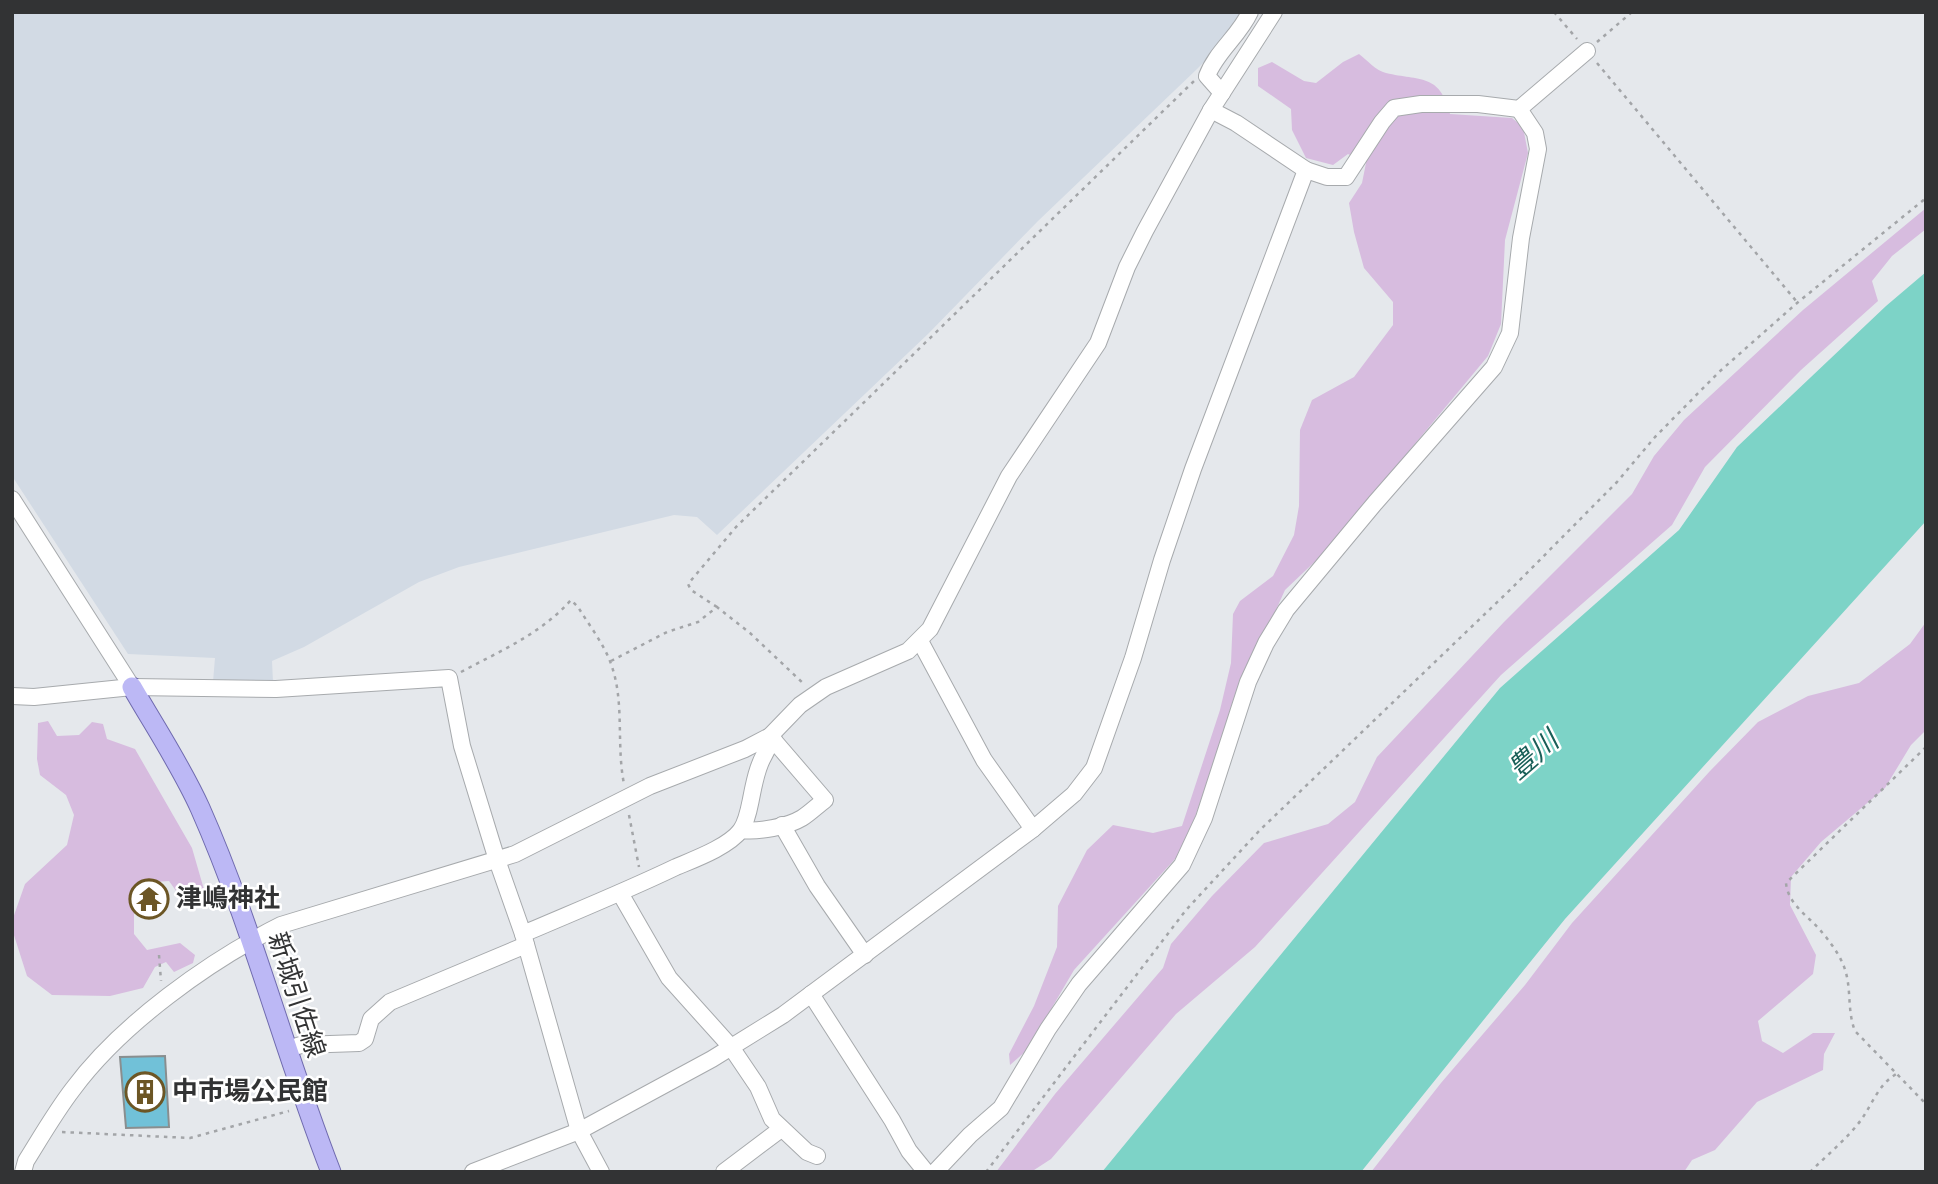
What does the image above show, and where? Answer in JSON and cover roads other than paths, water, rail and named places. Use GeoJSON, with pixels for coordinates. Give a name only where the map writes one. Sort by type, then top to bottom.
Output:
{"type":"FeatureCollection","features":[{"type":"Feature","properties":{"kind":"main road","name":"新城引佐線"},"geometry":{"type":"LineString","coordinates":[[132,687],[199,806],[251,940],[306,1107],[331,1172]]}},
{"type":"Feature","properties":{"kind":"street"},"geometry":{"type":"LineString","coordinates":[[1222,93],[1207,76],[1250,12]]}},
{"type":"Feature","properties":{"kind":"street"},"geometry":{"type":"LineString","coordinates":[[287,1049],[301,1045],[359,1043],[365,1039],[371,1019],[390,1002],[707,853],[741,830],[765,750],[800,705],[826,687],[908,651],[930,629],[1009,476],[1098,344],[1127,267],[1211,110],[1274,12]]}},
{"type":"Feature","properties":{"kind":"street"},"geometry":{"type":"LineString","coordinates":[[1211,110],[1236,123],[1306,170],[1327,177],[1346,177],[1394,108],[1421,104],[1478,104],[1519,109],[1587,51]]}},
{"type":"Feature","properties":{"kind":"street"},"geometry":{"type":"LineString","coordinates":[[935,1172],[970,1135],[1001,1108],[1048,1029],[1079,984],[1182,865],[1204,818],[1248,682],[1266,643],[1286,610],[1375,503],[1494,368],[1510,333],[1521,238],[1538,149],[1535,133],[1519,109]]}},
{"type":"Feature","properties":{"kind":"street"},"geometry":{"type":"LineString","coordinates":[[472,1172],[579,1131],[731,1047],[783,1015],[1033,829],[1074,794],[1094,768],[1133,658],[1193,468],[1306,170]]}},
{"type":"Feature","properties":{"kind":"street"},"geometry":{"type":"LineString","coordinates":[[12,499],[132,687]]}},
{"type":"Feature","properties":{"kind":"street"},"geometry":{"type":"LineString","coordinates":[[920,641],[984,760],[1033,829]]}},
{"type":"Feature","properties":{"kind":"street"},"geometry":{"type":"LineString","coordinates":[[12,696],[34,697],[132,687],[240,690],[449,678],[462,746],[497,860],[525,939],[579,1131],[601,1172]]}},
{"type":"Feature","properties":{"kind":"street"},"geometry":{"type":"LineString","coordinates":[[23,1172],[26,1161],[73,1088],[116,1040],[163,1002],[251,940],[281,925],[515,854],[626,797],[772,738]]}},
{"type":"Feature","properties":{"kind":"street"},"geometry":{"type":"LineString","coordinates":[[741,830],[750,831],[801,819],[825,800],[772,738]]}},
{"type":"Feature","properties":{"kind":"street"},"geometry":{"type":"LineString","coordinates":[[782,825],[817,886],[865,955]]}},
{"type":"Feature","properties":{"kind":"street"},"geometry":{"type":"LineString","coordinates":[[620,893],[669,978],[731,1047],[758,1087],[772,1119],[807,1152],[817,1156]]}},
{"type":"Feature","properties":{"kind":"street"},"geometry":{"type":"LineString","coordinates":[[811,994],[892,1120],[909,1152],[926,1172]]}},
{"type":"Feature","properties":{"kind":"street"},"geometry":{"type":"LineString","coordinates":[[724,1172],[781,1129]]}},
{"type":"Feature","properties":{"kind":"water","name":"豊川"},"geometry":{"type":"Polygon","coordinates":[[[1926,272],[1926,521],[1565,919],[1361,1172],[1102,1172],[1500,688],[1679,530],[1737,447],[1886,306],[1926,272]]]}},
{"type":"Feature","properties":{"kind":"place","name":"津嶋神社"},"geometry":{"type":"Point","coordinates":[149,899]}},
{"type":"Feature","properties":{"kind":"place","name":"中市場公民館"},"geometry":{"type":"Point","coordinates":[145,1092]}}]}
